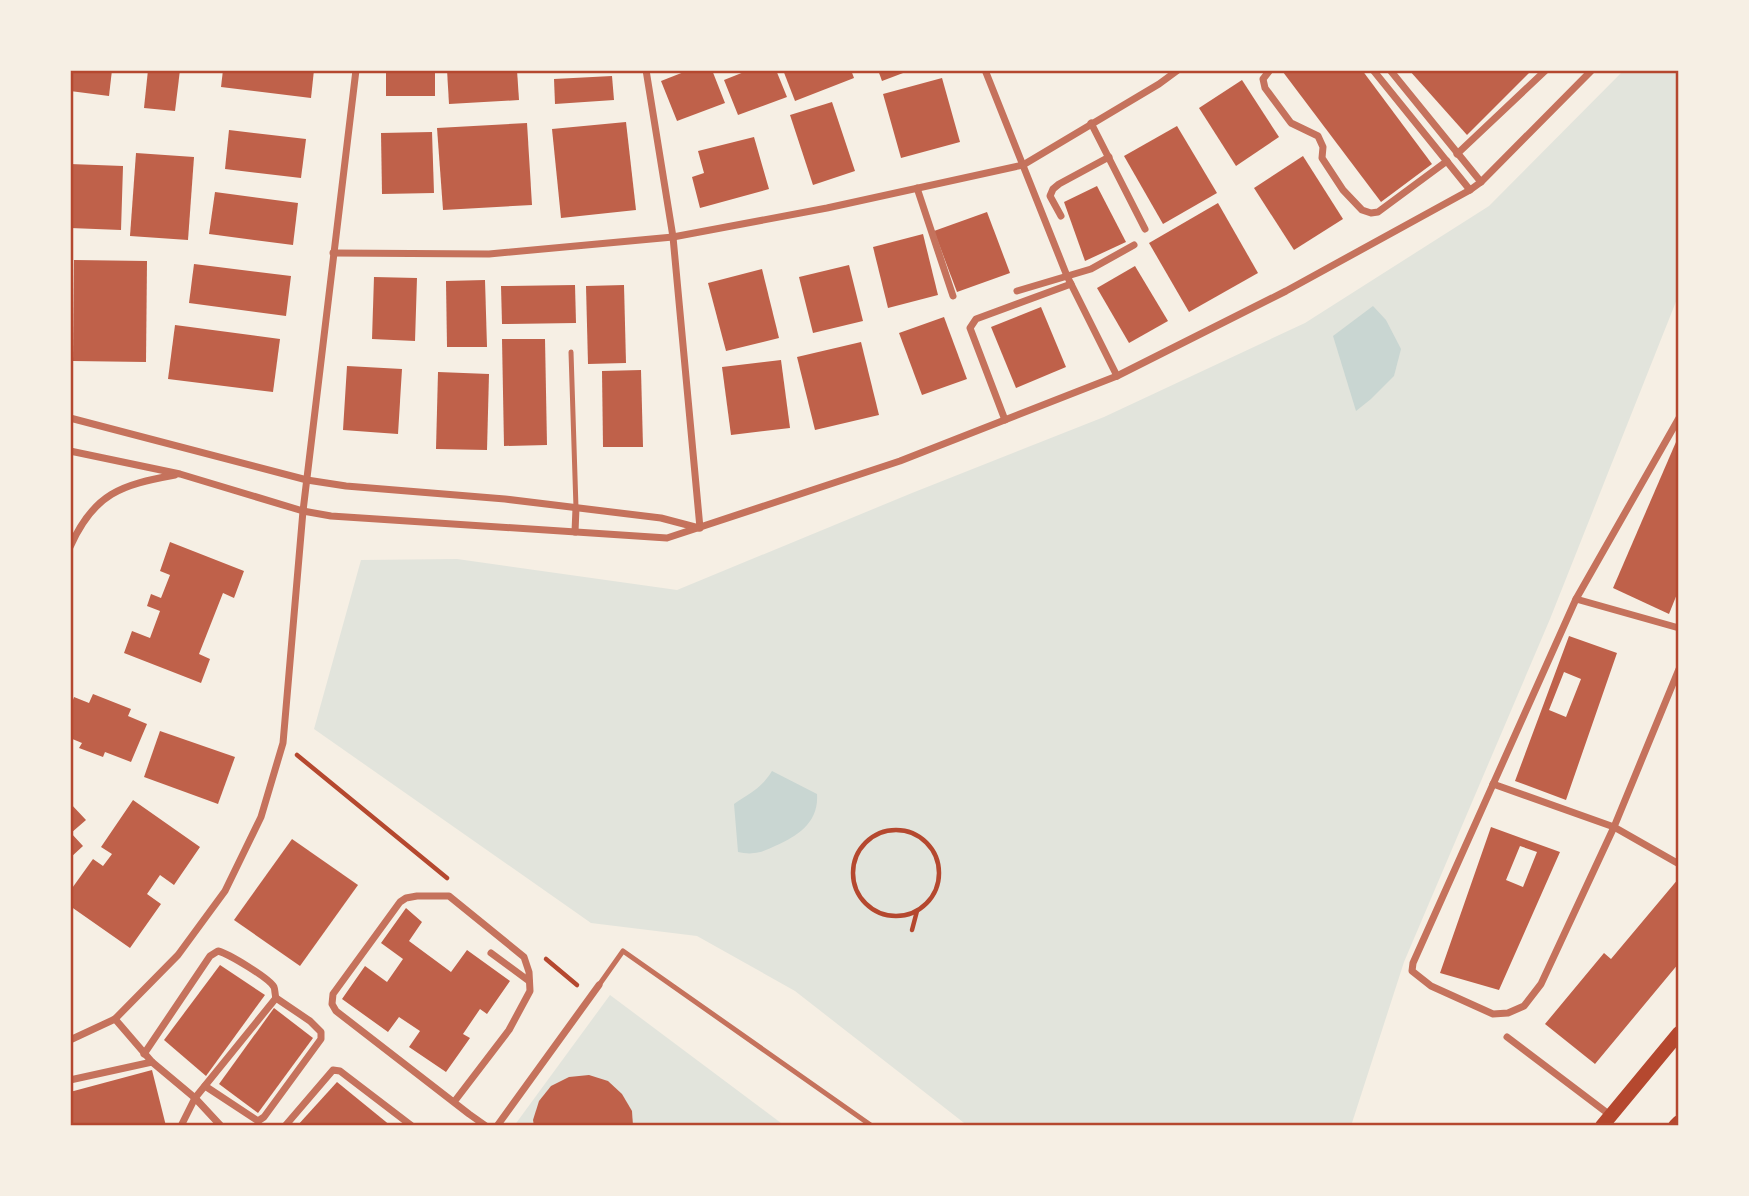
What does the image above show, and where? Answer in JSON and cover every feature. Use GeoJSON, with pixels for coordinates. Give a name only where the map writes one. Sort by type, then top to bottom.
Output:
{"type":"FeatureCollection","features":[{"type":"Feature","properties":{"kind":"main road"},"geometry":{"type":"LineString","coordinates":[[1606,1121],[1679,1033]]}},
{"type":"Feature","properties":{"kind":"main road"},"geometry":{"type":"LineString","coordinates":[[1675,1126],[1679,1122]]}},
{"type":"Feature","properties":{"kind":"street"},"geometry":{"type":"LineString","coordinates":[[70,1040],[115,1019],[178,955],[225,891],[261,817],[283,743],[303,511],[356,70]]}},
{"type":"Feature","properties":{"kind":"street"},"geometry":{"type":"LineString","coordinates":[[646,70],[673,237],[700,528]]}},
{"type":"Feature","properties":{"kind":"street"},"geometry":{"type":"LineString","coordinates":[[985,70],[1067,276],[1117,376]]}},
{"type":"Feature","properties":{"kind":"street"},"geometry":{"type":"LineString","coordinates":[[333,253],[489,254],[673,237],[827,208],[1023,164],[1178,70]]}},
{"type":"Feature","properties":{"kind":"street"},"geometry":{"type":"LineString","coordinates":[[1270,70],[1264,79],[1265,88],[1291,122],[1318,136],[1323,147],[1322,158],[1343,190],[1362,210],[1371,214],[1378,212],[1447,161]]}},
{"type":"Feature","properties":{"kind":"street"},"geometry":{"type":"LineString","coordinates":[[1373,70],[1470,190]]}},
{"type":"Feature","properties":{"kind":"street"},"geometry":{"type":"LineString","coordinates":[[1390,70],[1481,182]]}},
{"type":"Feature","properties":{"kind":"street"},"geometry":{"type":"LineString","coordinates":[[1457,154],[1546,70]]}},
{"type":"Feature","properties":{"kind":"street"},"geometry":{"type":"LineString","coordinates":[[70,451],[180,474],[303,511],[331,516],[667,538],[900,461],[1117,376],[1286,291],[1470,190],[1592,70]]}},
{"type":"Feature","properties":{"kind":"street"},"geometry":{"type":"LineString","coordinates":[[1091,123],[1145,229]]}},
{"type":"Feature","properties":{"kind":"street"},"geometry":{"type":"LineString","coordinates":[[1061,216],[1051,196],[1053,189],[1109,157]]}},
{"type":"Feature","properties":{"kind":"street"},"geometry":{"type":"LineString","coordinates":[[917,188],[953,296]]}},
{"type":"Feature","properties":{"kind":"street"},"geometry":{"type":"LineString","coordinates":[[1017,291],[1091,269],[1134,245]]}},
{"type":"Feature","properties":{"kind":"street"},"geometry":{"type":"LineString","coordinates":[[1005,419],[970,328],[976,320],[1071,284]]}},
{"type":"Feature","properties":{"kind":"street"},"geometry":{"type":"LineString","coordinates":[[70,418],[307,480],[346,486],[505,499],[661,518],[700,528]]}},
{"type":"Feature","properties":{"kind":"street"},"geometry":{"type":"LineString","coordinates":[[1679,418],[1576,599],[1413,963],[1412,971],[1430,986],[1493,1014],[1508,1013],[1524,1006],[1541,984],[1614,827],[1679,669]]}},
{"type":"Feature","properties":{"kind":"street"},"geometry":{"type":"LineString","coordinates":[[70,547],[79,527],[92,509],[108,495],[129,485],[180,474]]}},
{"type":"Feature","properties":{"kind":"street"},"geometry":{"type":"LineString","coordinates":[[575,532],[576,508]]}},
{"type":"Feature","properties":{"kind":"street"},"geometry":{"type":"LineString","coordinates":[[1576,599],[1679,628]]}},
{"type":"Feature","properties":{"kind":"street"},"geometry":{"type":"LineString","coordinates":[[1493,784],[1614,827],[1679,864]]}},
{"type":"Feature","properties":{"kind":"street"},"geometry":{"type":"LineString","coordinates":[[454,1102],[509,1030],[530,991],[529,972],[524,957],[449,896],[417,895],[400,902],[333,994],[332,1004],[336,1011],[454,1102],[486,1126]]}},
{"type":"Feature","properties":{"kind":"street"},"geometry":{"type":"LineString","coordinates":[[145,1054],[210,956],[218,951],[228,953],[275,988],[276,998],[195,1098],[181,1126]]}},
{"type":"Feature","properties":{"kind":"street"},"geometry":{"type":"LineString","coordinates":[[491,953],[529,981]]}},
{"type":"Feature","properties":{"kind":"street"},"geometry":{"type":"LineString","coordinates":[[497,1126],[599,985]]}},
{"type":"Feature","properties":{"kind":"street"},"geometry":{"type":"LineString","coordinates":[[205,1086],[258,1121],[264,1117],[320,1039],[321,1032],[310,1021],[276,998]]}},
{"type":"Feature","properties":{"kind":"street"},"geometry":{"type":"LineString","coordinates":[[115,1019],[152,1062],[195,1098],[221,1126]]}},
{"type":"Feature","properties":{"kind":"street"},"geometry":{"type":"LineString","coordinates":[[1507,1037],[1606,1121]]}},
{"type":"Feature","properties":{"kind":"street"},"geometry":{"type":"LineString","coordinates":[[70,1080],[152,1062]]}},
{"type":"Feature","properties":{"kind":"street"},"geometry":{"type":"LineString","coordinates":[[285,1126],[333,1070],[340,1071],[412,1126]]}},
{"type":"Feature","properties":{"kind":"lane"},"geometry":{"type":"LineString","coordinates":[[571,352],[576,508]]}},
{"type":"Feature","properties":{"kind":"lane"},"geometry":{"type":"LineString","coordinates":[[599,985],[623,951],[872,1126]]}},
{"type":"Feature","properties":{"kind":"path"},"geometry":{"type":"LineString","coordinates":[[283,743],[453,883]]}},
{"type":"Feature","properties":{"kind":"path"},"geometry":{"type":"LineString","coordinates":[[912,930],[917,911],[928,903],[936,891],[940,878],[939,863],[924,840],[912,833],[898,830],[871,838],[861,848],[853,875],[856,889],[864,902],[875,911],[889,916],[903,916],[917,911]]}},
{"type":"Feature","properties":{"kind":"path"},"geometry":{"type":"LineString","coordinates":[[538,953],[591,996]]}},
{"type":"Feature","properties":{"kind":"shaded area"},"geometry":{"type":"Polygon","coordinates":[[[1624,70],[1679,70],[1679,294],[1550,619],[1404,962],[1351,1126],[968,1126],[795,991],[697,936],[591,923],[314,729],[361,560],[457,559],[677,590],[1104,417],[1305,323],[1489,206],[1624,70]]]}},
{"type":"Feature","properties":{"kind":"shaded area"},"geometry":{"type":"Polygon","coordinates":[[[1373,306],[1386,320],[1401,349],[1394,376],[1356,411],[1333,336],[1373,306]]]}},
{"type":"Feature","properties":{"kind":"shaded area"},"geometry":{"type":"Polygon","coordinates":[[[772,771],[817,794],[815,813],[799,833],[783,842],[759,852],[738,852],[734,804],[759,787],[772,771]]]}},
{"type":"Feature","properties":{"kind":"shaded area"},"geometry":{"type":"Polygon","coordinates":[[[610,995],[785,1126],[514,1126],[610,995]]]}},
{"type":"Feature","properties":{"kind":"building"},"geometry":{"type":"Polygon","coordinates":[[[70,70],[112,70],[109,96],[70,91],[70,70]]]}},
{"type":"Feature","properties":{"kind":"building"},"geometry":{"type":"Polygon","coordinates":[[[148,70],[180,70],[175,111],[144,108],[148,70]]]}},
{"type":"Feature","properties":{"kind":"building"},"geometry":{"type":"Polygon","coordinates":[[[223,70],[314,70],[311,98],[221,87],[223,70]]]}},
{"type":"Feature","properties":{"kind":"building"},"geometry":{"type":"Polygon","coordinates":[[[386,70],[435,70],[435,96],[386,96],[386,70]]]}},
{"type":"Feature","properties":{"kind":"building"},"geometry":{"type":"Polygon","coordinates":[[[447,70],[517,70],[519,100],[449,104],[447,70]]]}},
{"type":"Feature","properties":{"kind":"building"},"geometry":{"type":"Polygon","coordinates":[[[689,70],[712,70],[725,103],[677,121],[661,81],[689,70]]]}},
{"type":"Feature","properties":{"kind":"building"},"geometry":{"type":"Polygon","coordinates":[[[749,70],[776,70],[787,97],[738,115],[724,80],[749,70]]]}},
{"type":"Feature","properties":{"kind":"building"},"geometry":{"type":"Polygon","coordinates":[[[783,70],[851,70],[854,78],[795,101],[783,70]]]}},
{"type":"Feature","properties":{"kind":"building"},"geometry":{"type":"Polygon","coordinates":[[[878,70],[911,70],[882,81],[878,70]]]}},
{"type":"Feature","properties":{"kind":"building"},"geometry":{"type":"Polygon","coordinates":[[[1362,70],[1432,164],[1381,202],[1283,72],[1362,70]]]}},
{"type":"Feature","properties":{"kind":"building"},"geometry":{"type":"Polygon","coordinates":[[[1409,70],[1532,70],[1467,135],[1409,70]]]}},
{"type":"Feature","properties":{"kind":"building"},"geometry":{"type":"Polygon","coordinates":[[[612,76],[614,100],[555,104],[554,79],[612,76]]]}},
{"type":"Feature","properties":{"kind":"building"},"geometry":{"type":"Polygon","coordinates":[[[942,78],[960,142],[901,158],[883,94],[942,78]]]}},
{"type":"Feature","properties":{"kind":"building"},"geometry":{"type":"Polygon","coordinates":[[[1242,80],[1279,137],[1236,166],[1199,108],[1242,80]]]}},
{"type":"Feature","properties":{"kind":"building"},"geometry":{"type":"Polygon","coordinates":[[[832,102],[855,171],[813,185],[790,115],[832,102]]]}},
{"type":"Feature","properties":{"kind":"building"},"geometry":{"type":"Polygon","coordinates":[[[626,122],[636,210],[561,218],[552,129],[626,122]]]}},
{"type":"Feature","properties":{"kind":"building"},"geometry":{"type":"Polygon","coordinates":[[[527,123],[532,205],[443,210],[437,128],[527,123]]]}},
{"type":"Feature","properties":{"kind":"building"},"geometry":{"type":"Polygon","coordinates":[[[1177,126],[1217,193],[1163,224],[1124,156],[1177,126]]]}},
{"type":"Feature","properties":{"kind":"building"},"geometry":{"type":"Polygon","coordinates":[[[229,130],[306,139],[301,178],[225,169],[229,130]]]}},
{"type":"Feature","properties":{"kind":"building"},"geometry":{"type":"Polygon","coordinates":[[[432,132],[434,193],[382,194],[381,133],[432,132]]]}},
{"type":"Feature","properties":{"kind":"building"},"geometry":{"type":"Polygon","coordinates":[[[754,137],[769,189],[700,208],[692,177],[704,173],[698,151],[754,137]]]}},
{"type":"Feature","properties":{"kind":"building"},"geometry":{"type":"Polygon","coordinates":[[[136,153],[194,157],[188,240],[130,236],[136,153]]]}},
{"type":"Feature","properties":{"kind":"building"},"geometry":{"type":"Polygon","coordinates":[[[1303,156],[1343,219],[1294,250],[1254,188],[1303,156]]]}},
{"type":"Feature","properties":{"kind":"building"},"geometry":{"type":"Polygon","coordinates":[[[70,164],[123,166],[121,230],[70,228],[70,164]]]}},
{"type":"Feature","properties":{"kind":"building"},"geometry":{"type":"Polygon","coordinates":[[[1097,186],[1126,242],[1085,261],[1064,202],[1097,186]]]}},
{"type":"Feature","properties":{"kind":"building"},"geometry":{"type":"Polygon","coordinates":[[[215,192],[298,203],[293,245],[209,234],[215,192]]]}},
{"type":"Feature","properties":{"kind":"building"},"geometry":{"type":"Polygon","coordinates":[[[1218,203],[1258,273],[1189,312],[1149,243],[1218,203]]]}},
{"type":"Feature","properties":{"kind":"building"},"geometry":{"type":"Polygon","coordinates":[[[987,212],[1010,273],[957,292],[934,231],[987,212]]]}},
{"type":"Feature","properties":{"kind":"building"},"geometry":{"type":"Polygon","coordinates":[[[923,234],[938,295],[888,308],[873,247],[923,234]]]}},
{"type":"Feature","properties":{"kind":"building"},"geometry":{"type":"Polygon","coordinates":[[[74,260],[147,261],[146,362],[73,361],[74,260]]]}},
{"type":"Feature","properties":{"kind":"building"},"geometry":{"type":"Polygon","coordinates":[[[194,264],[291,276],[286,316],[189,303],[194,264]]]}},
{"type":"Feature","properties":{"kind":"building"},"geometry":{"type":"Polygon","coordinates":[[[849,265],[863,321],[813,333],[799,277],[849,265]]]}},
{"type":"Feature","properties":{"kind":"building"},"geometry":{"type":"Polygon","coordinates":[[[1135,266],[1168,321],[1129,343],[1097,288],[1135,266]]]}},
{"type":"Feature","properties":{"kind":"building"},"geometry":{"type":"Polygon","coordinates":[[[762,269],[779,338],[726,351],[708,283],[762,269]]]}},
{"type":"Feature","properties":{"kind":"building"},"geometry":{"type":"Polygon","coordinates":[[[374,277],[417,278],[415,341],[372,339],[374,277]]]}},
{"type":"Feature","properties":{"kind":"building"},"geometry":{"type":"Polygon","coordinates":[[[485,280],[487,347],[447,347],[446,281],[485,280]]]}},
{"type":"Feature","properties":{"kind":"building"},"geometry":{"type":"Polygon","coordinates":[[[575,285],[576,323],[502,324],[501,286],[575,285]]]}},
{"type":"Feature","properties":{"kind":"building"},"geometry":{"type":"Polygon","coordinates":[[[624,285],[626,363],[588,364],[586,286],[624,285]]]}},
{"type":"Feature","properties":{"kind":"building"},"geometry":{"type":"Polygon","coordinates":[[[1041,307],[1066,367],[1016,388],[991,327],[1041,307]]]}},
{"type":"Feature","properties":{"kind":"building"},"geometry":{"type":"Polygon","coordinates":[[[944,317],[967,379],[922,395],[899,333],[944,317]]]}},
{"type":"Feature","properties":{"kind":"building"},"geometry":{"type":"Polygon","coordinates":[[[175,325],[280,339],[273,392],[168,379],[175,325]]]}},
{"type":"Feature","properties":{"kind":"building"},"geometry":{"type":"Polygon","coordinates":[[[502,339],[545,339],[547,445],[504,446],[502,339]]]}},
{"type":"Feature","properties":{"kind":"building"},"geometry":{"type":"Polygon","coordinates":[[[861,342],[879,415],[815,430],[797,357],[861,342]]]}},
{"type":"Feature","properties":{"kind":"building"},"geometry":{"type":"Polygon","coordinates":[[[781,360],[790,428],[731,435],[722,367],[781,360]]]}},
{"type":"Feature","properties":{"kind":"building"},"geometry":{"type":"Polygon","coordinates":[[[347,366],[402,369],[398,434],[343,430],[347,366]]]}},
{"type":"Feature","properties":{"kind":"building"},"geometry":{"type":"Polygon","coordinates":[[[641,370],[643,447],[603,447],[602,371],[641,370]]]}},
{"type":"Feature","properties":{"kind":"building"},"geometry":{"type":"Polygon","coordinates":[[[438,372],[489,374],[487,450],[436,449],[438,372]]]}},
{"type":"Feature","properties":{"kind":"building"},"geometry":{"type":"Polygon","coordinates":[[[1679,435],[1679,589],[1669,614],[1613,588],[1679,435]]]}},
{"type":"Feature","properties":{"kind":"building"},"geometry":{"type":"Polygon","coordinates":[[[170,542],[244,571],[234,598],[223,593],[199,654],[210,659],[201,683],[124,653],[132,631],[150,638],[160,611],[147,606],[151,594],[161,598],[170,575],[160,571],[170,542]]]}},
{"type":"Feature","properties":{"kind":"building"},"geometry":{"type":"Polygon","coordinates":[[[1569,636],[1617,653],[1566,800],[1515,781],[1569,636]],[[1564,672],[1549,710],[1566,717],[1581,679],[1564,672]]]}},
{"type":"Feature","properties":{"kind":"building"},"geometry":{"type":"Polygon","coordinates":[[[93,694],[131,709],[128,716],[147,724],[131,762],[105,752],[103,757],[79,748],[82,743],[70,738],[70,708],[74,697],[89,703],[93,694]]]}},
{"type":"Feature","properties":{"kind":"building"},"geometry":{"type":"Polygon","coordinates":[[[160,731],[235,757],[218,804],[144,777],[160,731]]]}},
{"type":"Feature","properties":{"kind":"building"},"geometry":{"type":"Polygon","coordinates":[[[133,800],[200,847],[174,885],[160,875],[147,894],[161,904],[130,948],[70,906],[70,891],[93,859],[103,866],[112,854],[101,847],[133,800]]]}},
{"type":"Feature","properties":{"kind":"building"},"geometry":{"type":"Polygon","coordinates":[[[70,803],[86,820],[71,833],[83,846],[70,858],[70,803]]]}},
{"type":"Feature","properties":{"kind":"building"},"geometry":{"type":"Polygon","coordinates":[[[1491,827],[1560,852],[1499,990],[1440,973],[1491,827]],[[1520,846],[1506,880],[1523,887],[1537,852],[1520,846]]]}},
{"type":"Feature","properties":{"kind":"building"},"geometry":{"type":"Polygon","coordinates":[[[292,839],[358,885],[300,966],[234,920],[292,839]]]}},
{"type":"Feature","properties":{"kind":"building"},"geometry":{"type":"Polygon","coordinates":[[[1679,878],[1679,963],[1595,1064],[1545,1024],[1604,953],[1611,959],[1679,878]]]}},
{"type":"Feature","properties":{"kind":"building"},"geometry":{"type":"Polygon","coordinates":[[[406,908],[422,922],[409,941],[451,972],[467,950],[510,981],[487,1014],[480,1009],[463,1034],[470,1038],[446,1072],[409,1047],[420,1031],[399,1017],[388,1032],[342,999],[365,966],[387,982],[403,959],[381,943],[406,908]]]}},
{"type":"Feature","properties":{"kind":"building"},"geometry":{"type":"Polygon","coordinates":[[[220,965],[265,995],[206,1076],[164,1040],[220,965]]]}},
{"type":"Feature","properties":{"kind":"building"},"geometry":{"type":"Polygon","coordinates":[[[274,1008],[313,1038],[258,1113],[219,1084],[274,1008]]]}},
{"type":"Feature","properties":{"kind":"building"},"geometry":{"type":"Polygon","coordinates":[[[152,1070],[166,1126],[70,1126],[70,1092],[152,1070]]]}},
{"type":"Feature","properties":{"kind":"building"},"geometry":{"type":"Polygon","coordinates":[[[589,1075],[608,1081],[622,1094],[632,1111],[633,1126],[534,1126],[533,1120],[539,1101],[551,1086],[569,1077],[589,1075]]]}},
{"type":"Feature","properties":{"kind":"building"},"geometry":{"type":"Polygon","coordinates":[[[337,1082],[391,1126],[297,1126],[337,1082]]]}}]}
